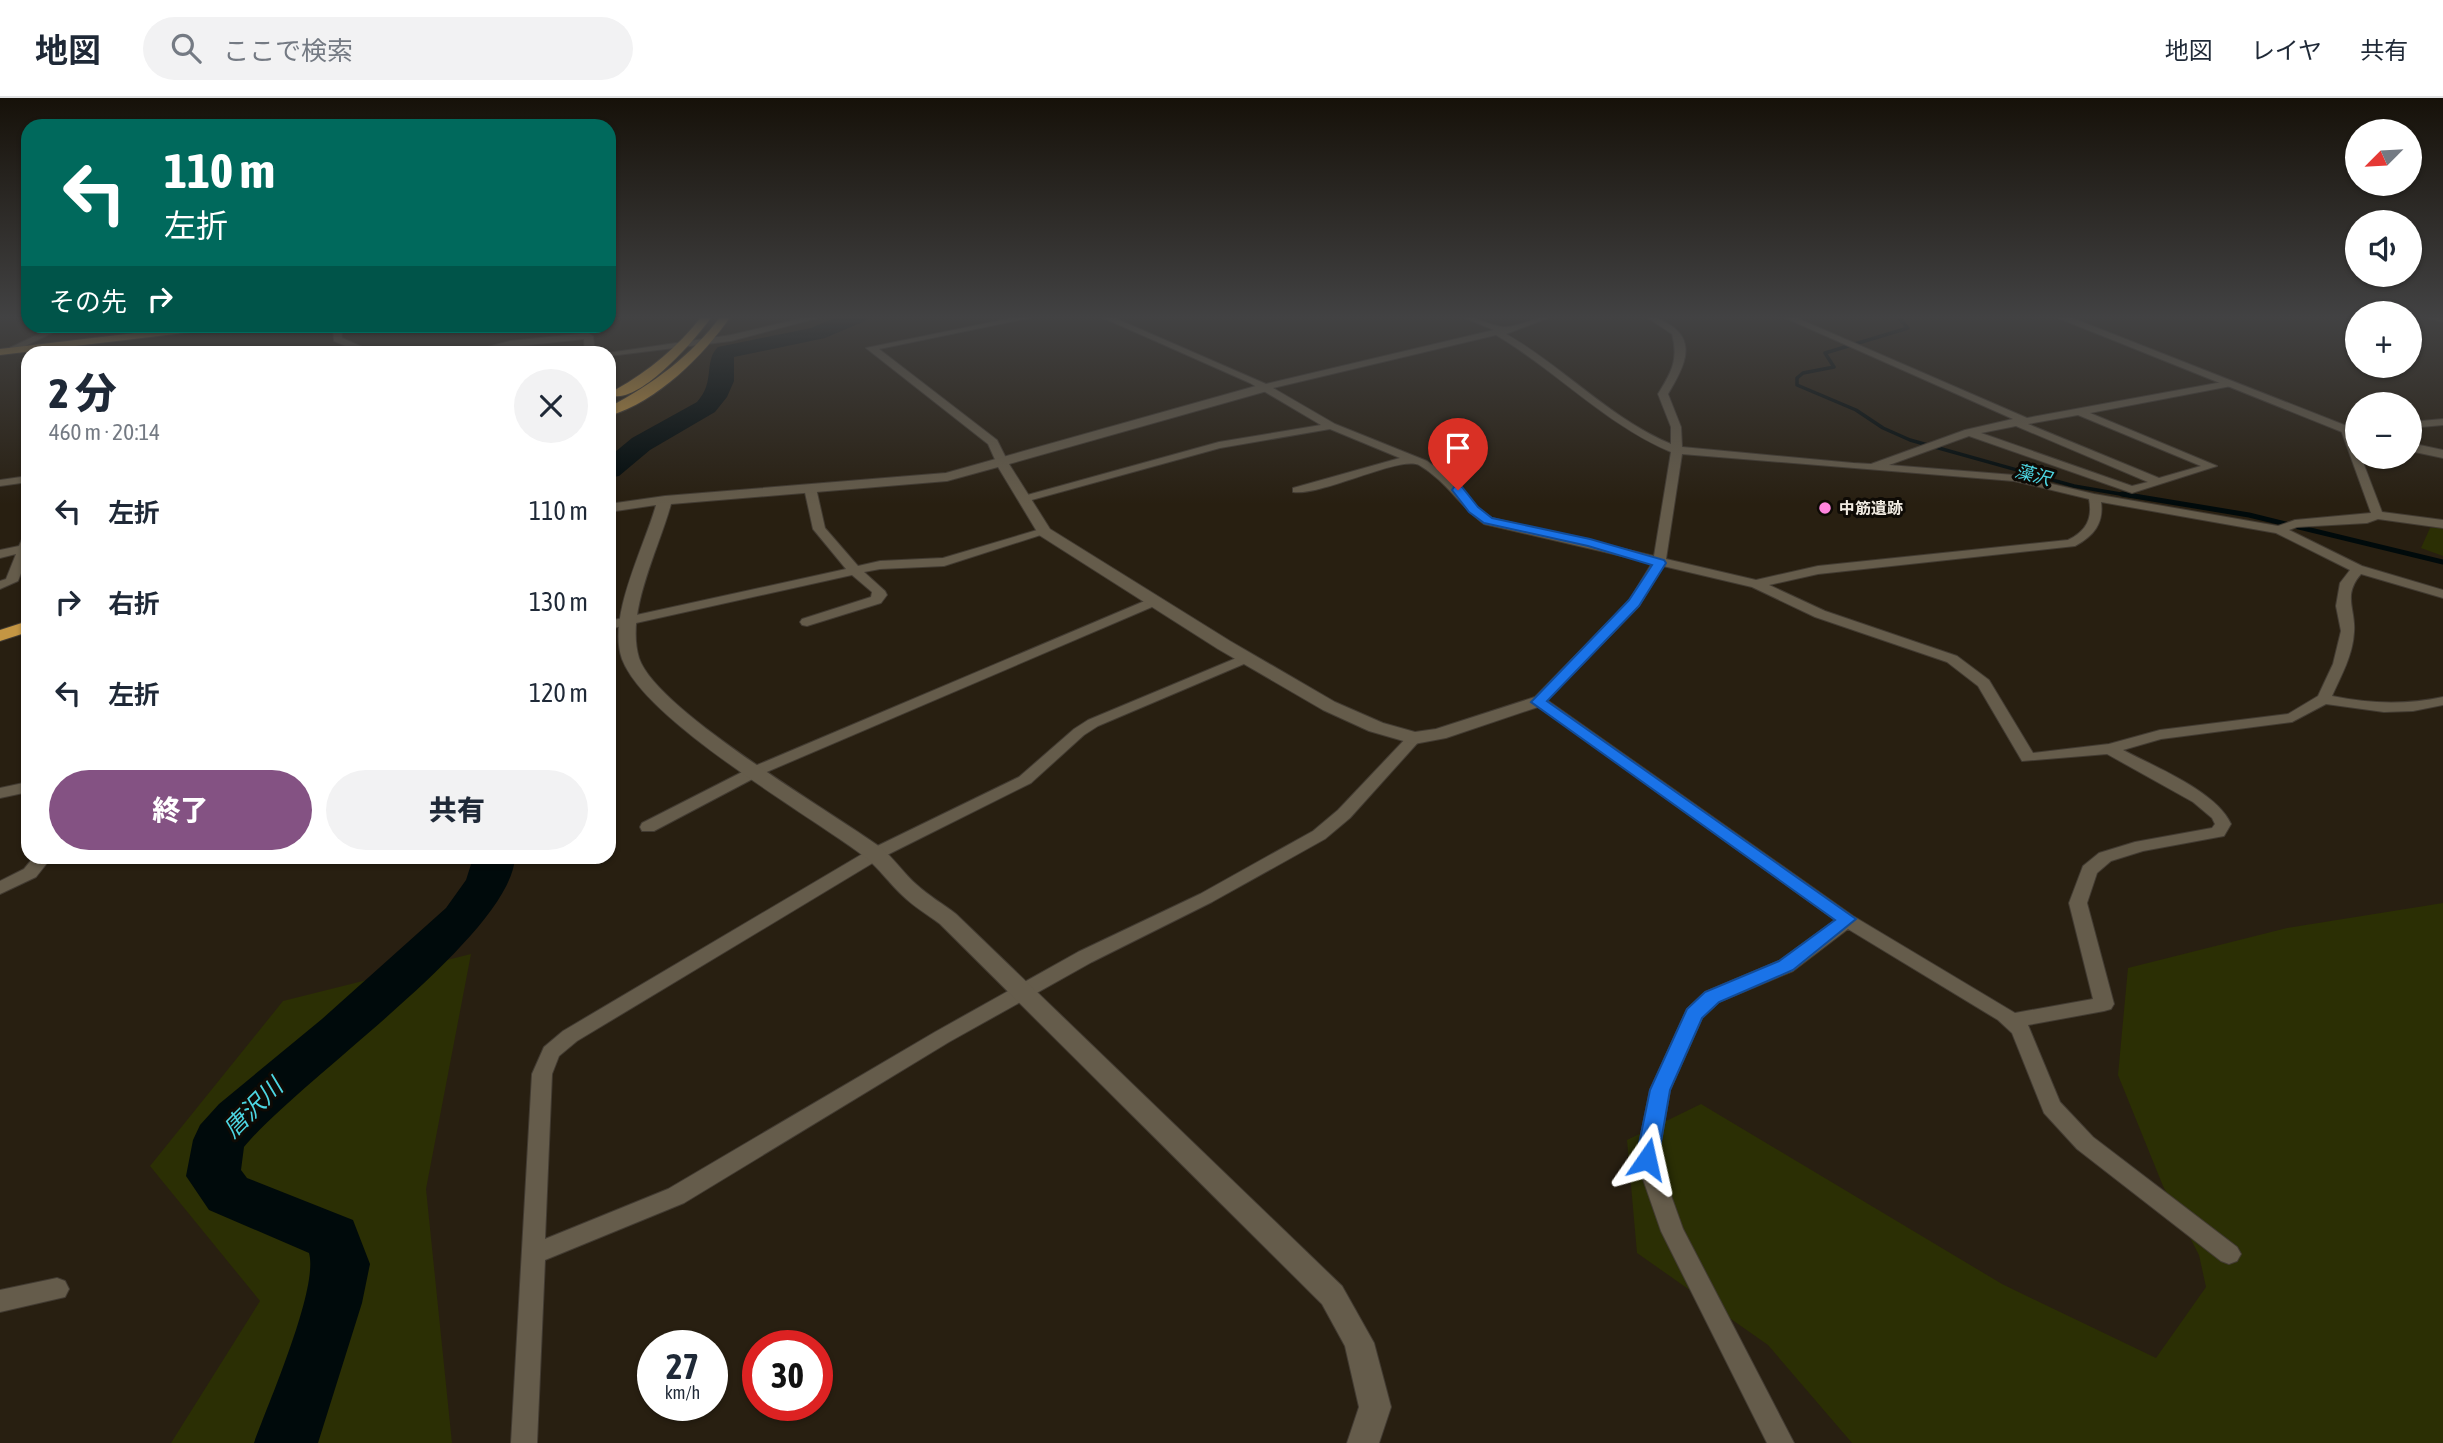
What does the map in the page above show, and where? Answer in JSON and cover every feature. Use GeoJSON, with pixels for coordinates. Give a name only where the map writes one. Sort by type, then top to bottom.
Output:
{"type":"FeatureCollection","features":[{"type":"Feature","properties":{"kind":"highway"},"geometry":{"type":"LineString","coordinates":[[616,395],[641,379]]}},
{"type":"Feature","properties":{"kind":"highway"},"geometry":{"type":"LineString","coordinates":[[616,408],[665,379]]}},
{"type":"Feature","properties":{"kind":"highway"},"geometry":{"type":"LineString","coordinates":[[0,622],[21,614]]}},
{"type":"Feature","properties":{"kind":"highway"},"geometry":{"type":"LineString","coordinates":[[0,636],[21,628]]}},
{"type":"Feature","properties":{"kind":"street"},"geometry":{"type":"LineString","coordinates":[[911,379],[993,442],[1003,464],[1044,531],[1246,658],[1329,706],[1376,727],[1414,738],[1439,734],[1538,702],[1634,603],[1659,563],[1677,450],[1676,427],[1663,394],[1673,379]]}},
{"type":"Feature","properties":{"kind":"street"},"geometry":{"type":"LineString","coordinates":[[1242,379],[1331,426],[1423,463],[1458,490],[1473,510],[1488,521],[1590,543],[1659,563],[1756,583],[1820,614],[1952,659],[1984,683],[2028,758],[2110,749],[2160,735],[2292,718],[2324,699],[2340,664],[2348,631],[2343,606],[2346,583],[2358,569]]}},
{"type":"Feature","properties":{"kind":"street"},"geometry":{"type":"LineString","coordinates":[[616,507],[666,500],[947,477],[1003,464],[1296,379]]}},
{"type":"Feature","properties":{"kind":"street"},"geometry":{"type":"LineString","coordinates":[[1566,379],[1625,425],[1677,450],[2014,478],[2094,498],[2279,530],[2358,569],[2443,594]]}},
{"type":"Feature","properties":{"kind":"street"},"geometry":{"type":"LineString","coordinates":[[1924,379],[2159,482]]}},
{"type":"Feature","properties":{"kind":"street"},"geometry":{"type":"LineString","coordinates":[[2215,379],[2345,428]]}},
{"type":"Feature","properties":{"kind":"street"},"geometry":{"type":"LineString","coordinates":[[1872,467],[1969,432],[2228,384]]}},
{"type":"Feature","properties":{"kind":"street"},"geometry":{"type":"LineString","coordinates":[[1969,432],[2133,490],[2211,466],[2077,411]]}},
{"type":"Feature","properties":{"kind":"street"},"geometry":{"type":"LineString","coordinates":[[2422,424],[2443,422]]}},
{"type":"Feature","properties":{"kind":"street"},"geometry":{"type":"LineString","coordinates":[[1024,499],[1219,445],[1331,426]]}},
{"type":"Feature","properties":{"kind":"street"},"geometry":{"type":"LineString","coordinates":[[2422,450],[2443,454]]}},
{"type":"Feature","properties":{"kind":"street"},"geometry":{"type":"LineString","coordinates":[[1297,490],[1410,458]]}},
{"type":"Feature","properties":{"kind":"street"},"geometry":{"type":"LineString","coordinates":[[2364,469],[2377,515]]}},
{"type":"Feature","properties":{"kind":"street"},"geometry":{"type":"LineString","coordinates":[[0,483],[21,480]]}},
{"type":"Feature","properties":{"kind":"street"},"geometry":{"type":"LineString","coordinates":[[807,622],[876,600],[880,595],[878,589],[855,571],[834,540],[819,529],[810,488]]}},
{"type":"Feature","properties":{"kind":"street"},"geometry":{"type":"LineString","coordinates":[[1756,583],[1818,570],[2071,543],[2085,537],[2093,527],[2096,516],[2094,498]]}},
{"type":"Feature","properties":{"kind":"street"},"geometry":{"type":"LineString","coordinates":[[666,500],[631,601],[618,623],[631,660],[652,689],[681,719],[874,854],[910,891],[948,919],[1332,1295],[1359,1343],[1375,1407],[1363,1443]]}},
{"type":"Feature","properties":{"kind":"street"},"geometry":{"type":"LineString","coordinates":[[2279,530],[2295,524],[2367,519],[2377,515],[2443,524]]}},
{"type":"Feature","properties":{"kind":"street"},"geometry":{"type":"LineString","coordinates":[[618,623],[902,562],[944,562],[1044,531]]}},
{"type":"Feature","properties":{"kind":"street"},"geometry":{"type":"LineString","coordinates":[[0,554],[21,546]]}},
{"type":"Feature","properties":{"kind":"street"},"geometry":{"type":"LineString","coordinates":[[0,585],[12,581],[21,559]]}},
{"type":"Feature","properties":{"kind":"street"},"geometry":{"type":"LineString","coordinates":[[648,827],[756,771],[1154,601]]}},
{"type":"Feature","properties":{"kind":"street"},"geometry":{"type":"LineString","coordinates":[[524,1443],[542,1074],[551,1052],[570,1036],[874,854],[1025,780],[1079,732],[1094,723],[1246,658]]}},
{"type":"Feature","properties":{"kind":"street"},"geometry":{"type":"LineString","coordinates":[[2324,699],[2359,707],[2406,707],[2443,701]]}},
{"type":"Feature","properties":{"kind":"street"},"geometry":{"type":"LineString","coordinates":[[1538,702],[1847,919],[2011,1021],[2020,1029],[2051,1107],[2085,1143],[2229,1254]]}},
{"type":"Feature","properties":{"kind":"street"},"geometry":{"type":"LineString","coordinates":[[533,1255],[676,1196],[942,1037],[1085,957],[1206,898],[1319,835],[1345,814],[1414,738]]}},
{"type":"Feature","properties":{"kind":"street"},"geometry":{"type":"LineString","coordinates":[[2011,1021],[2104,1004],[2078,903],[2089,870],[2105,857],[2141,846],[2218,832],[2223,824],[2219,815],[2199,797],[2110,749]]}},
{"type":"Feature","properties":{"kind":"street"},"geometry":{"type":"LineString","coordinates":[[0,793],[21,788]]}},
{"type":"Feature","properties":{"kind":"street"},"geometry":{"type":"LineString","coordinates":[[0,888],[27,876],[40,864]]}},
{"type":"Feature","properties":{"kind":"street"},"geometry":{"type":"LineString","coordinates":[[1781,1443],[1672,1231],[1647,1159],[1660,1090],[1694,1014],[1712,997],[1786,966],[1847,919]]}},
{"type":"Feature","properties":{"kind":"street"},"geometry":{"type":"LineString","coordinates":[[0,1301],[57,1289]]}},
{"type":"Feature","properties":{"kind":"green space"},"geometry":{"type":"Polygon","coordinates":[[[2430,528],[2443,528],[2443,556],[2421,548],[2430,528]]]}},
{"type":"Feature","properties":{"kind":"green space"},"geometry":{"type":"Polygon","coordinates":[[[2443,903],[2443,1443],[1852,1443],[1768,1345],[1637,1253],[1627,1140],[1701,1104],[2002,1284],[2156,1358],[2206,1287],[2199,1255],[2163,1186],[2118,1075],[2128,968],[2287,928],[2443,903]]]}},
{"type":"Feature","properties":{"kind":"green space"},"geometry":{"type":"Polygon","coordinates":[[[471,954],[426,1189],[452,1443],[171,1443],[260,1301],[150,1166],[283,1001],[471,954]]]}},
{"type":"Feature","properties":{"kind":"waterway","name":"唐沢川"},"geometry":{"type":"LineString","coordinates":[[616,464],[641,444],[706,407],[715,397],[722,379]]}},
{"type":"Feature","properties":{"kind":"waterway","name":"藻沢"},"geometry":{"type":"LineString","coordinates":[[1797,379],[1797,385],[1856,410],[1883,428],[1910,440],[2074,486],[2132,496]]}},
{"type":"Feature","properties":{"kind":"waterway","name":"藻沢"},"geometry":{"type":"LineString","coordinates":[[2122,494],[2249,515],[2443,562]]}},
{"type":"Feature","properties":{"kind":"waterway","name":"唐沢川"},"geometry":{"type":"LineString","coordinates":[[286,1443],[333,1303],[341,1264],[333,1237],[228,1194],[213,1176],[219,1140],[237,1119],[339,1032],[462,919],[485,885],[493,864]]}},
{"type":"Feature","properties":{"kind":"place","name":"中筋遺跡"},"geometry":{"type":"Point","coordinates":[1825,508]}},
{"type":"Feature","properties":{"kind":"route"},"geometry":{"type":"LineString","coordinates":[[1458,490],[1473,510],[1488,521],[1590,543],[1659,563],[1634,603],[1538,702],[1847,919],[1786,966],[1712,997],[1694,1014],[1660,1090],[1647,1159]]}}]}
